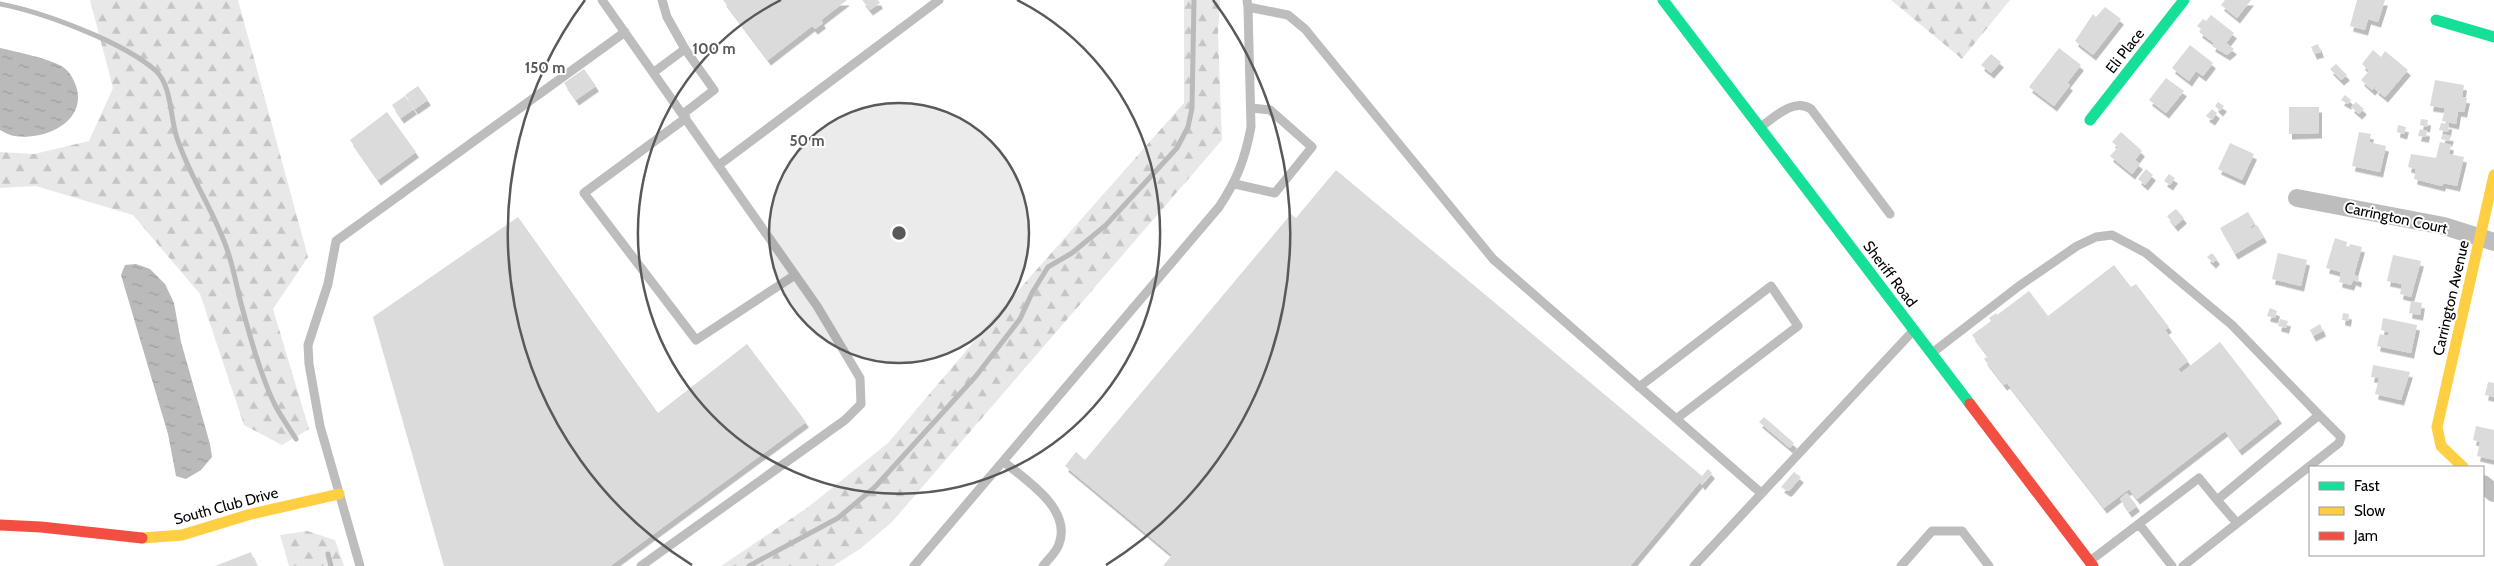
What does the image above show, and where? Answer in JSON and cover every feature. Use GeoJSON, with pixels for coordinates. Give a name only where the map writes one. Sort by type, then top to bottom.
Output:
{"type":"FeatureCollection","features":[{"type":"Feature","properties":{"kind":"street","name":"Sheriff Road"},"geometry":{"type":"LineString","coordinates":[[1662,0],[2091,564]]}},
{"type":"Feature","properties":{"kind":"street","name":"Eli Place"},"geometry":{"type":"LineString","coordinates":[[2090,120],[2184,0]]}},
{"type":"Feature","properties":{"kind":"street"},"geometry":{"type":"LineString","coordinates":[[2436,20],[2494,36]]}},
{"type":"Feature","properties":{"kind":"street","name":"Carrington Avenue"},"geometry":{"type":"LineString","coordinates":[[2462,466],[2441,446],[2438,427],[2487,240],[2494,175]]}},
{"type":"Feature","properties":{"kind":"street","name":"Carrington Court"},"geometry":{"type":"LineString","coordinates":[[2297,198],[2444,226],[2487,240]]}},
{"type":"Feature","properties":{"kind":"street"},"geometry":{"type":"LineString","coordinates":[[2484,485],[2494,493]]}},
{"type":"Feature","properties":{"kind":"street","name":"South Club Drive"},"geometry":{"type":"LineString","coordinates":[[0,525],[40,527],[130,540],[166,538],[194,532],[278,507],[339,494]]}},
{"type":"Feature","properties":{"kind":"lane"},"geometry":{"type":"LineString","coordinates":[[602,0],[817,306],[860,378],[861,404],[845,420],[641,566]]}},
{"type":"Feature","properties":{"kind":"lane"},"geometry":{"type":"LineString","coordinates":[[662,0],[667,17],[685,49],[714,90],[685,116],[584,193],[696,340],[795,275]]}},
{"type":"Feature","properties":{"kind":"lane"},"geometry":{"type":"LineString","coordinates":[[719,165],[939,0]]}},
{"type":"Feature","properties":{"kind":"lane"},"geometry":{"type":"LineString","coordinates":[[914,566],[1219,207],[1235,184],[1248,146],[1251,108],[1247,3],[1288,15],[1305,29],[1493,259],[1761,493]]}},
{"type":"Feature","properties":{"kind":"lane"},"geometry":{"type":"LineString","coordinates":[[360,566],[320,426],[311,382],[308,345],[328,284],[336,241],[625,32]]}},
{"type":"Feature","properties":{"kind":"lane"},"geometry":{"type":"LineString","coordinates":[[654,72],[685,49]]}},
{"type":"Feature","properties":{"kind":"lane"},"geometry":{"type":"LineString","coordinates":[[1760,128],[1796,105],[1804,105],[1811,109],[1890,214]]}},
{"type":"Feature","properties":{"kind":"lane"},"geometry":{"type":"LineString","coordinates":[[1235,184],[1275,193],[1312,147],[1270,110],[1251,108]]}},
{"type":"Feature","properties":{"kind":"lane"},"geometry":{"type":"LineString","coordinates":[[1931,353],[2019,286],[2077,246],[2096,237],[2112,235],[2146,253],[2232,325],[2341,437],[2339,443],[2236,522],[2183,566]]}},
{"type":"Feature","properties":{"kind":"lane"},"geometry":{"type":"LineString","coordinates":[[1639,386],[1771,286],[1798,326],[1676,419]]}},
{"type":"Feature","properties":{"kind":"lane"},"geometry":{"type":"LineString","coordinates":[[1694,566],[1914,330]]}},
{"type":"Feature","properties":{"kind":"lane"},"geometry":{"type":"LineString","coordinates":[[2217,500],[2319,415]]}},
{"type":"Feature","properties":{"kind":"lane"},"geometry":{"type":"LineString","coordinates":[[1004,462],[1041,494],[1054,509],[1063,527],[1059,546],[1043,566]]}},
{"type":"Feature","properties":{"kind":"lane"},"geometry":{"type":"LineString","coordinates":[[2091,564],[2199,478],[2236,522]]}},
{"type":"Feature","properties":{"kind":"lane"},"geometry":{"type":"LineString","coordinates":[[2139,524],[2172,566]]}},
{"type":"Feature","properties":{"kind":"lane"},"geometry":{"type":"LineString","coordinates":[[1901,566],[1932,531],[1962,530],[1989,566]]}},
{"type":"Feature","properties":{"kind":"green space"},"geometry":{"type":"Polygon","coordinates":[[[90,0],[238,0],[308,257],[273,309],[309,429],[282,445],[244,425],[200,294],[133,215],[36,186],[0,188],[0,152],[34,154],[89,141],[113,88],[90,0]]]}},
{"type":"Feature","properties":{"kind":"green space"},"geometry":{"type":"Polygon","coordinates":[[[1184,0],[1220,0],[1218,34],[1222,140],[892,522],[860,549],[833,566],[721,566],[807,508],[888,443],[993,319],[1184,103],[1184,0]]]}},
{"type":"Feature","properties":{"kind":"green space"},"geometry":{"type":"Polygon","coordinates":[[[1891,0],[2010,0],[1962,59],[1891,0]]]}},
{"type":"Feature","properties":{"kind":"green space"},"geometry":{"type":"Polygon","coordinates":[[[307,531],[335,540],[344,566],[289,566],[280,535],[307,531]]]}},
{"type":"Feature","properties":{"kind":"water"},"geometry":{"type":"Polygon","coordinates":[[[0,48],[49,61],[68,71],[76,86],[78,99],[76,110],[70,119],[50,132],[26,137],[14,136],[0,130],[0,48]]]}},
{"type":"Feature","properties":{"kind":"water"},"geometry":{"type":"Polygon","coordinates":[[[136,264],[150,269],[165,284],[174,303],[181,342],[210,444],[212,457],[201,470],[186,479],[176,476],[168,434],[121,275],[125,265],[136,264]]]}},
{"type":"Feature","properties":{"kind":"building"},"geometry":{"type":"Polygon","coordinates":[[[723,0],[847,0],[821,20],[823,23],[815,29],[812,26],[768,60],[723,0]]]}},
{"type":"Feature","properties":{"kind":"building"},"geometry":{"type":"Polygon","coordinates":[[[862,0],[878,0],[880,3],[870,10],[862,0]]]}},
{"type":"Feature","properties":{"kind":"building"},"geometry":{"type":"Polygon","coordinates":[[[2225,0],[2251,0],[2237,18],[2221,5],[2225,0]]]}},
{"type":"Feature","properties":{"kind":"building"},"geometry":{"type":"Polygon","coordinates":[[[2357,0],[2385,0],[2378,22],[2368,19],[2365,30],[2350,26],[2357,0]]]}},
{"type":"Feature","properties":{"kind":"building"},"geometry":{"type":"Polygon","coordinates":[[[2105,7],[2121,19],[2093,55],[2075,41],[2093,14],[2096,17],[2105,7]]]}},
{"type":"Feature","properties":{"kind":"building"},"geometry":{"type":"Polygon","coordinates":[[[2211,15],[2234,33],[2226,43],[2234,49],[2227,55],[2212,46],[2214,43],[2199,32],[2201,29],[2197,26],[2203,19],[2206,21],[2211,15]]]}},
{"type":"Feature","properties":{"kind":"building"},"geometry":{"type":"Polygon","coordinates":[[[2318,44],[2321,52],[2314,54],[2311,47],[2318,44]]]}},
{"type":"Feature","properties":{"kind":"building"},"geometry":{"type":"Polygon","coordinates":[[[2190,45],[2213,63],[2203,76],[2196,71],[2189,81],[2172,68],[2190,45]]]}},
{"type":"Feature","properties":{"kind":"building"},"geometry":{"type":"Polygon","coordinates":[[[2059,48],[2081,65],[2067,83],[2070,85],[2054,106],[2029,87],[2059,48]]]}},
{"type":"Feature","properties":{"kind":"building"},"geometry":{"type":"Polygon","coordinates":[[[2373,50],[2381,57],[2385,51],[2408,70],[2385,97],[2375,89],[2381,82],[2372,90],[2361,80],[2369,71],[2362,64],[2373,50]]]}},
{"type":"Feature","properties":{"kind":"building"},"geometry":{"type":"Polygon","coordinates":[[[1991,54],[2001,62],[1991,73],[1981,65],[1991,54]]]}},
{"type":"Feature","properties":{"kind":"building"},"geometry":{"type":"Polygon","coordinates":[[[2336,64],[2347,75],[2341,80],[2330,69],[2336,64]]]}},
{"type":"Feature","properties":{"kind":"building"},"geometry":{"type":"Polygon","coordinates":[[[584,69],[596,86],[576,100],[564,83],[584,69]]]}},
{"type":"Feature","properties":{"kind":"building"},"geometry":{"type":"Polygon","coordinates":[[[2166,78],[2184,91],[2166,113],[2149,100],[2166,78]]]}},
{"type":"Feature","properties":{"kind":"building"},"geometry":{"type":"Polygon","coordinates":[[[2435,80],[2464,85],[2462,97],[2467,98],[2464,112],[2458,111],[2456,124],[2442,121],[2445,108],[2430,106],[2435,80]]]}},
{"type":"Feature","properties":{"kind":"building"},"geometry":{"type":"Polygon","coordinates":[[[418,86],[428,100],[415,109],[405,95],[418,86]]]}},
{"type":"Feature","properties":{"kind":"building"},"geometry":{"type":"Polygon","coordinates":[[[2345,95],[2351,100],[2348,104],[2341,100],[2345,95]]]}},
{"type":"Feature","properties":{"kind":"building"},"geometry":{"type":"Polygon","coordinates":[[[405,96],[414,109],[401,118],[392,105],[405,96]]]}},
{"type":"Feature","properties":{"kind":"building"},"geometry":{"type":"Polygon","coordinates":[[[2218,102],[2224,106],[2220,111],[2215,106],[2218,102]]]}},
{"type":"Feature","properties":{"kind":"building"},"geometry":{"type":"Polygon","coordinates":[[[2356,102],[2364,109],[2359,114],[2351,107],[2356,102]]]}},
{"type":"Feature","properties":{"kind":"building"},"geometry":{"type":"Polygon","coordinates":[[[2289,107],[2319,107],[2319,133],[2289,134],[2289,107]]]}},
{"type":"Feature","properties":{"kind":"building"},"geometry":{"type":"Polygon","coordinates":[[[2212,109],[2217,113],[2212,120],[2206,116],[2212,109]]]}},
{"type":"Feature","properties":{"kind":"building"},"geometry":{"type":"Polygon","coordinates":[[[387,112],[416,152],[378,180],[350,140],[387,112]]]}},
{"type":"Feature","properties":{"kind":"building"},"geometry":{"type":"Polygon","coordinates":[[[2421,119],[2428,120],[2427,127],[2420,125],[2421,119]]]}},
{"type":"Feature","properties":{"kind":"building"},"geometry":{"type":"Polygon","coordinates":[[[2441,123],[2449,124],[2448,132],[2439,130],[2441,123]]]}},
{"type":"Feature","properties":{"kind":"building"},"geometry":{"type":"Polygon","coordinates":[[[2398,125],[2406,127],[2404,134],[2397,132],[2398,125]]]}},
{"type":"Feature","properties":{"kind":"building"},"geometry":{"type":"Polygon","coordinates":[[[2420,129],[2427,131],[2426,137],[2418,136],[2420,129]]]}},
{"type":"Feature","properties":{"kind":"building"},"geometry":{"type":"Polygon","coordinates":[[[2121,132],[2142,151],[2135,160],[2140,164],[2132,174],[2110,156],[2118,147],[2112,142],[2121,132]]]}},
{"type":"Feature","properties":{"kind":"building"},"geometry":{"type":"Polygon","coordinates":[[[2359,132],[2371,134],[2369,142],[2386,146],[2380,172],[2352,166],[2359,132]]]}},
{"type":"Feature","properties":{"kind":"building"},"geometry":{"type":"Polygon","coordinates":[[[2443,134],[2451,136],[2449,141],[2441,139],[2443,134]]]}},
{"type":"Feature","properties":{"kind":"building"},"geometry":{"type":"Polygon","coordinates":[[[2440,142],[2451,145],[2449,154],[2464,157],[2457,186],[2443,183],[2442,186],[2414,179],[2416,169],[2408,167],[2411,154],[2436,158],[2440,142]]]}},
{"type":"Feature","properties":{"kind":"building"},"geometry":{"type":"Polygon","coordinates":[[[2230,143],[2254,154],[2242,180],[2218,169],[2230,143]]]}},
{"type":"Feature","properties":{"kind":"building"},"geometry":{"type":"Polygon","coordinates":[[[2146,169],[2153,175],[2145,185],[2138,179],[2146,169]]]}},
{"type":"Feature","properties":{"kind":"building"},"geometry":{"type":"Polygon","coordinates":[[[1336,170],[1702,476],[1708,469],[1712,473],[1702,485],[1700,482],[1630,566],[1163,566],[1172,555],[1065,466],[1076,452],[1085,460],[1291,214],[1296,218],[1336,170]]]}},
{"type":"Feature","properties":{"kind":"building"},"geometry":{"type":"Polygon","coordinates":[[[2169,174],[2175,178],[2170,185],[2164,181],[2169,174]]]}},
{"type":"Feature","properties":{"kind":"building"},"geometry":{"type":"Polygon","coordinates":[[[2176,209],[2184,218],[2175,226],[2167,216],[2176,209]]]}},
{"type":"Feature","properties":{"kind":"building"},"geometry":{"type":"Polygon","coordinates":[[[2248,212],[2255,224],[2250,227],[2251,229],[2257,225],[2264,237],[2235,254],[2220,228],[2248,212]]]}},
{"type":"Feature","properties":{"kind":"building"},"geometry":{"type":"Polygon","coordinates":[[[518,217],[658,413],[747,344],[806,422],[610,566],[444,566],[373,317],[518,217]]]}},
{"type":"Feature","properties":{"kind":"building"},"geometry":{"type":"Polygon","coordinates":[[[2335,238],[2347,242],[2346,246],[2349,247],[2350,244],[2362,247],[2354,275],[2359,277],[2358,282],[2353,280],[2351,285],[2339,282],[2341,272],[2326,268],[2335,238]]]}},
{"type":"Feature","properties":{"kind":"building"},"geometry":{"type":"Polygon","coordinates":[[[2212,253],[2217,259],[2213,263],[2207,257],[2212,253]]]}},
{"type":"Feature","properties":{"kind":"building"},"geometry":{"type":"Polygon","coordinates":[[[2278,253],[2307,260],[2301,286],[2272,279],[2278,253]]]}},
{"type":"Feature","properties":{"kind":"building"},"geometry":{"type":"Polygon","coordinates":[[[2393,255],[2421,261],[2411,297],[2400,294],[2402,284],[2387,281],[2393,255]]]}},
{"type":"Feature","properties":{"kind":"building"},"geometry":{"type":"Polygon","coordinates":[[[2114,265],[2131,287],[2136,284],[2169,327],[2165,330],[2188,361],[2178,369],[2181,373],[2220,342],[2279,418],[2239,450],[2225,431],[2137,499],[2129,489],[2104,508],[2007,383],[2004,385],[1984,359],[1988,356],[1972,335],[1991,321],[1989,318],[1996,313],[1997,315],[2029,291],[2048,316],[2114,265]]]}},
{"type":"Feature","properties":{"kind":"building"},"geometry":{"type":"Polygon","coordinates":[[[2411,301],[2422,303],[2420,315],[2409,313],[2411,301]]]}},
{"type":"Feature","properties":{"kind":"building"},"geometry":{"type":"Polygon","coordinates":[[[2270,308],[2277,311],[2275,318],[2267,316],[2270,308]]]}},
{"type":"Feature","properties":{"kind":"building"},"geometry":{"type":"Polygon","coordinates":[[[2343,313],[2349,314],[2348,321],[2342,320],[2343,313]]]}},
{"type":"Feature","properties":{"kind":"building"},"geometry":{"type":"Polygon","coordinates":[[[2383,318],[2417,325],[2411,353],[2377,346],[2380,334],[2388,336],[2389,332],[2381,330],[2383,318]]]}},
{"type":"Feature","properties":{"kind":"building"},"geometry":{"type":"Polygon","coordinates":[[[2280,319],[2288,321],[2286,328],[2278,326],[2280,319]]]}},
{"type":"Feature","properties":{"kind":"building"},"geometry":{"type":"Polygon","coordinates":[[[2320,324],[2323,331],[2313,336],[2310,330],[2320,324]]]}},
{"type":"Feature","properties":{"kind":"building"},"geometry":{"type":"Polygon","coordinates":[[[2373,365],[2410,372],[2401,400],[2375,394],[2379,378],[2371,377],[2373,365]]]}},
{"type":"Feature","properties":{"kind":"building"},"geometry":{"type":"Polygon","coordinates":[[[2488,382],[2494,383],[2494,397],[2485,395],[2488,382]]]}},
{"type":"Feature","properties":{"kind":"building"},"geometry":{"type":"Polygon","coordinates":[[[1764,417],[1794,443],[1790,448],[1759,422],[1764,417]]]}},
{"type":"Feature","properties":{"kind":"building"},"geometry":{"type":"Polygon","coordinates":[[[2476,426],[2494,430],[2494,460],[2477,456],[2480,442],[2473,440],[2476,426]]]}},
{"type":"Feature","properties":{"kind":"building"},"geometry":{"type":"Polygon","coordinates":[[[1794,472],[1801,477],[1787,491],[1781,487],[1794,472]]]}},
{"type":"Feature","properties":{"kind":"building"},"geometry":{"type":"Polygon","coordinates":[[[2127,493],[2137,506],[2129,512],[2120,499],[2127,493]]]}},
{"type":"Feature","properties":{"kind":"building"},"geometry":{"type":"Polygon","coordinates":[[[251,552],[257,566],[215,566],[251,552]]]}},
{"type":"Feature","properties":{"kind":"waterway"},"geometry":{"type":"LineString","coordinates":[[749,566],[838,518],[875,487],[976,376],[1020,319],[1032,293],[1048,267],[1072,253],[1106,225],[1177,148],[1188,127],[1192,108],[1194,0]]}},
{"type":"Feature","properties":{"kind":"waterway"},"geometry":{"type":"LineString","coordinates":[[0,4],[59,21],[104,39],[142,60],[161,77],[168,94],[175,130],[182,153],[223,237],[266,384],[276,407],[296,439]]}},
{"type":"Feature","properties":{"kind":"waterway"},"geometry":{"type":"LineString","coordinates":[[328,554],[331,566]]}},
{"type":"Feature","properties":{"kind":"traffic: fast"},"geometry":{"type":"LineString","coordinates":[[1663,0],[1970,404]]}},
{"type":"Feature","properties":{"kind":"traffic: fast"},"geometry":{"type":"LineString","coordinates":[[2090,120],[2184,0]]}},
{"type":"Feature","properties":{"kind":"traffic: fast"},"geometry":{"type":"LineString","coordinates":[[2436,20],[2494,37]]}},
{"type":"Feature","properties":{"kind":"traffic: slow"},"geometry":{"type":"LineString","coordinates":[[2462,466],[2441,446],[2437,427],[2494,175]]}},
{"type":"Feature","properties":{"kind":"traffic: slow"},"geometry":{"type":"LineString","coordinates":[[142,538],[182,535],[251,514],[339,494]]}},
{"type":"Feature","properties":{"kind":"traffic: jam"},"geometry":{"type":"LineString","coordinates":[[1970,404],[2093,566]]}},
{"type":"Feature","properties":{"kind":"traffic: jam"},"geometry":{"type":"LineString","coordinates":[[0,525],[41,527],[142,538]]}}]}
